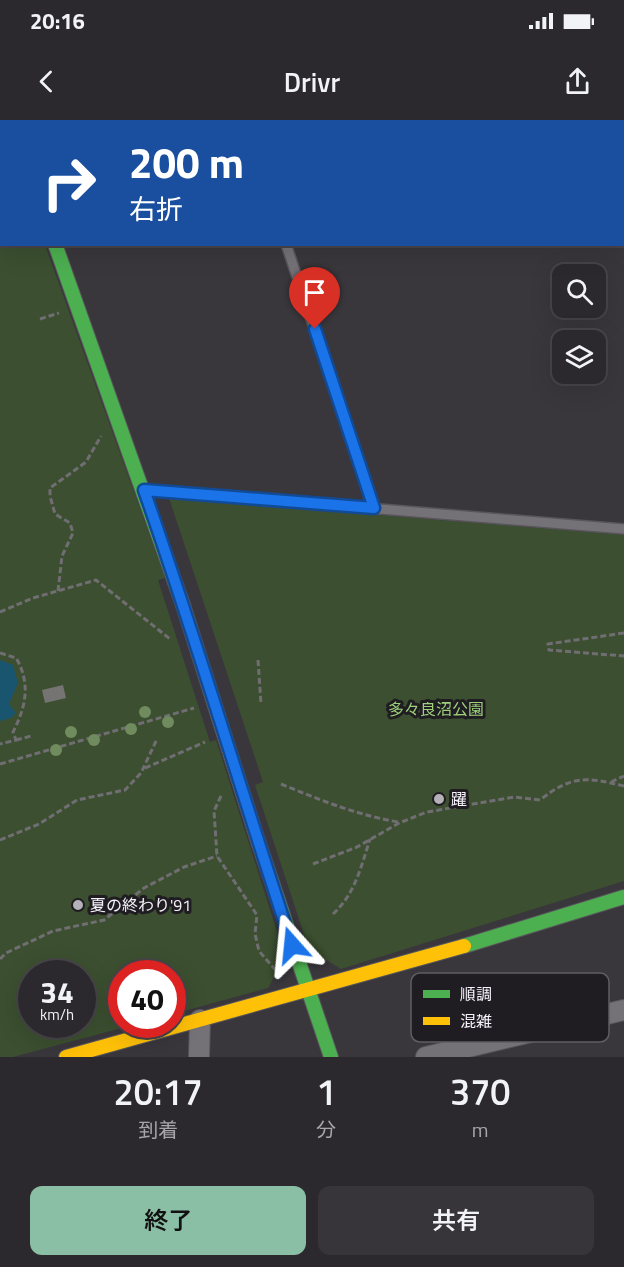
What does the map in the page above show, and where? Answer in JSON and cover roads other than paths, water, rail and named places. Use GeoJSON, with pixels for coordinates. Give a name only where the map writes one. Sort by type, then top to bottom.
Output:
{"type":"FeatureCollection","features":[{"type":"Feature","properties":{"kind":"street"},"geometry":{"type":"LineString","coordinates":[[56,246],[176,581],[237,779],[331,1057]]}},
{"type":"Feature","properties":{"kind":"street"},"geometry":{"type":"LineString","coordinates":[[66,1057],[428,957],[624,897]]}},
{"type":"Feature","properties":{"kind":"street"},"geometry":{"type":"LineString","coordinates":[[609,1014],[624,1010]]}},
{"type":"Feature","properties":{"kind":"street"},"geometry":{"type":"LineString","coordinates":[[200,1020],[200,1057]]}},
{"type":"Feature","properties":{"kind":"street"},"geometry":{"type":"LineString","coordinates":[[426,1057],[489,1042]]}},
{"type":"Feature","properties":{"kind":"lane"},"geometry":{"type":"LineString","coordinates":[[287,246],[374,508]]}},
{"type":"Feature","properties":{"kind":"lane"},"geometry":{"type":"LineString","coordinates":[[144,490],[624,530]]}},
{"type":"Feature","properties":{"kind":"water"},"geometry":{"type":"Polygon","coordinates":[[[0,660],[13,665],[18,683],[9,704],[16,713],[11,718],[0,721],[0,660]]]}},
{"type":"Feature","properties":{"kind":"place","name":"躍"},"geometry":{"type":"Point","coordinates":[439,799]}},
{"type":"Feature","properties":{"kind":"place","name":"夏の終わり'91"},"geometry":{"type":"Point","coordinates":[78,905]}},
{"type":"Feature","properties":{"kind":"park label","name":"多々良沼公園"},"geometry":{"type":"Point","coordinates":[436,709]}}]}
